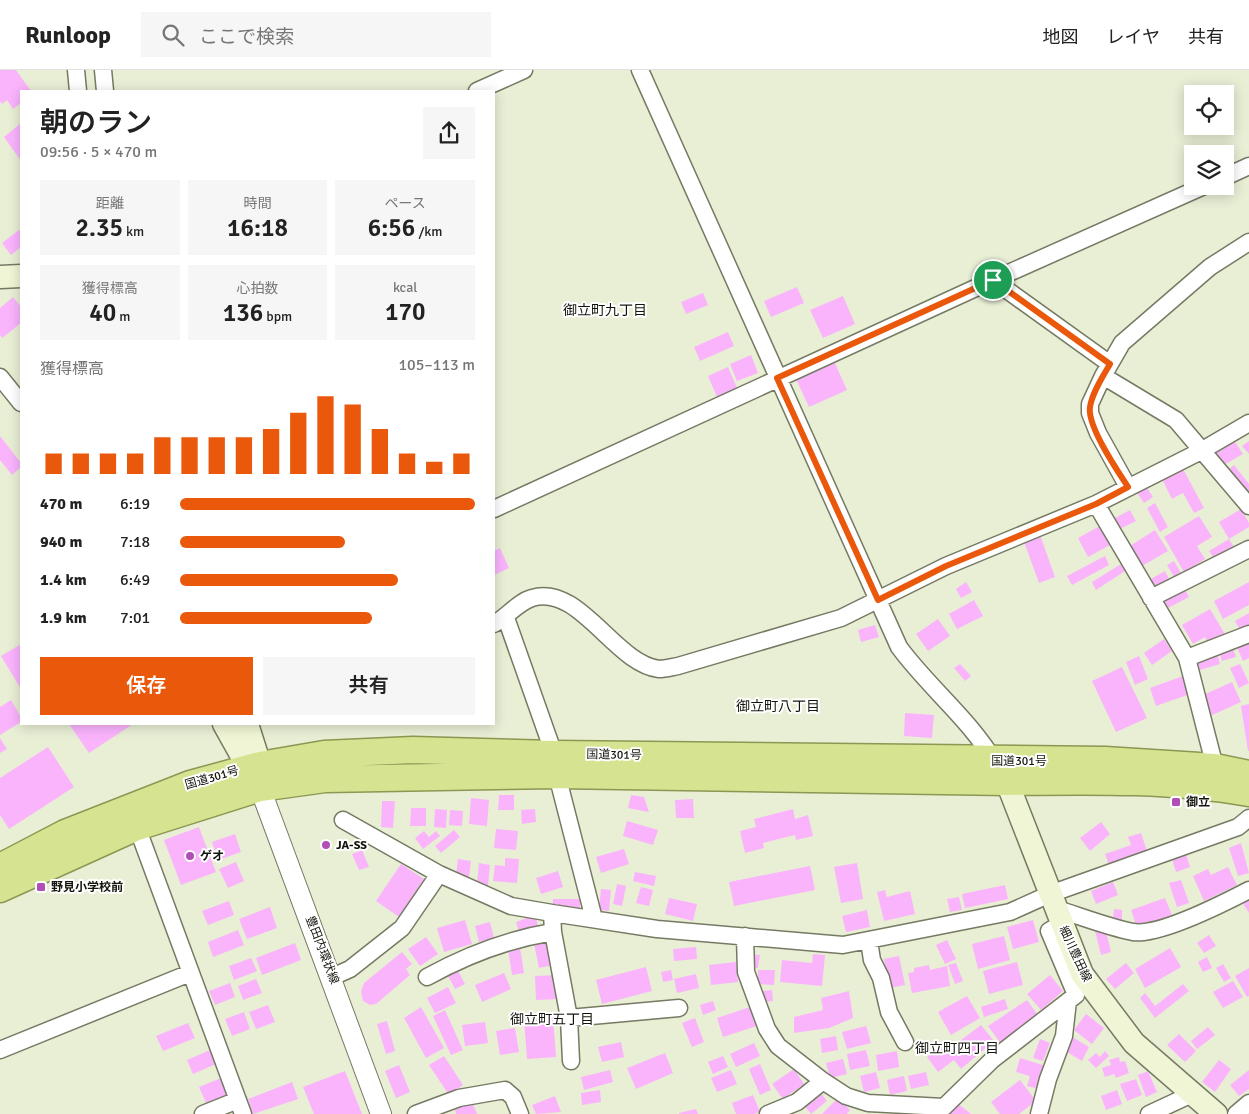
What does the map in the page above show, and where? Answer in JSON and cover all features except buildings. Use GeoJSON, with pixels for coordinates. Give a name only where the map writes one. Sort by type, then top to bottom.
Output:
{"type":"FeatureCollection","features":[{"type":"Feature","properties":{"kind":"highway","name":"国道301号"},"geometry":{"type":"LineString","coordinates":[[0,889],[256,774],[324,754],[413,750],[555,765],[1001,772],[1080,781],[1220,788],[1249,793]]}},
{"type":"Feature","properties":{"kind":"highway","name":"国道301号"},"geometry":{"type":"LineString","coordinates":[[1001,772],[1105,760],[1216,767],[1249,774]]}},
{"type":"Feature","properties":{"kind":"highway","name":"国道301号"},"geometry":{"type":"LineString","coordinates":[[0,867],[65,833],[190,784],[256,774]]}},
{"type":"Feature","properties":{"kind":"main road"},"geometry":{"type":"LineString","coordinates":[[0,277],[20,276]]}},
{"type":"Feature","properties":{"kind":"main road"},"geometry":{"type":"LineString","coordinates":[[225,725],[256,774]]}},
{"type":"Feature","properties":{"kind":"main road"},"geometry":{"type":"LineString","coordinates":[[248,725],[256,774]]}},
{"type":"Feature","properties":{"kind":"main road","name":"細川豊田線"},"geometry":{"type":"LineString","coordinates":[[1001,772],[1082,974],[1103,1005],[1134,1043],[1216,1114]]}},
{"type":"Feature","properties":{"kind":"street"},"geometry":{"type":"LineString","coordinates":[[76,70],[78,90]]}},
{"type":"Feature","properties":{"kind":"street"},"geometry":{"type":"LineString","coordinates":[[103,70],[105,90]]}},
{"type":"Feature","properties":{"kind":"street"},"geometry":{"type":"LineString","coordinates":[[479,90],[524,70]]}},
{"type":"Feature","properties":{"kind":"street"},"geometry":{"type":"LineString","coordinates":[[640,70],[899,646],[915,669],[938,690],[972,728],[1001,772]]}},
{"type":"Feature","properties":{"kind":"street"},"geometry":{"type":"LineString","coordinates":[[1234,173],[1249,166]]}},
{"type":"Feature","properties":{"kind":"street"},"geometry":{"type":"LineString","coordinates":[[495,509],[777,378],[1184,195]]}},
{"type":"Feature","properties":{"kind":"street"},"geometry":{"type":"LineString","coordinates":[[1128,487],[1098,433],[1090,414],[1090,404],[1106,370],[1122,343],[1210,267],[1249,242]]}},
{"type":"Feature","properties":{"kind":"street"},"geometry":{"type":"LineString","coordinates":[[993,280],[1106,370],[1176,420],[1249,506]]}},
{"type":"Feature","properties":{"kind":"street"},"geometry":{"type":"LineString","coordinates":[[3,388],[20,402]]}},
{"type":"Feature","properties":{"kind":"street"},"geometry":{"type":"LineString","coordinates":[[594,919],[555,765],[500,621],[531,598],[547,596],[558,599],[576,609],[626,652],[645,664],[658,669],[678,666],[841,618],[946,566],[1096,504],[1201,451],[1249,423]]}},
{"type":"Feature","properties":{"kind":"street"},"geometry":{"type":"LineString","coordinates":[[1096,504],[1187,658],[1216,767]]}},
{"type":"Feature","properties":{"kind":"street"},"geometry":{"type":"LineString","coordinates":[[1151,598],[1249,549]]}},
{"type":"Feature","properties":{"kind":"street"},"geometry":{"type":"LineString","coordinates":[[1187,658],[1249,634]]}},
{"type":"Feature","properties":{"kind":"street","name":"豊田内環状線"},"geometry":{"type":"LineString","coordinates":[[256,774],[381,1114]]}},
{"type":"Feature","properties":{"kind":"street"},"geometry":{"type":"LineString","coordinates":[[1055,909],[1238,827],[1249,818]]}},
{"type":"Feature","properties":{"kind":"street"},"geometry":{"type":"LineString","coordinates":[[342,820],[438,874],[511,906],[657,929],[843,945],[1010,912],[1055,909],[1134,932],[1142,931],[1174,923],[1249,890]]}},
{"type":"Feature","properties":{"kind":"street"},"geometry":{"type":"LineString","coordinates":[[137,827],[240,1107],[203,1114]]}},
{"type":"Feature","properties":{"kind":"street"},"geometry":{"type":"LineString","coordinates":[[332,977],[350,969],[402,928],[438,874]]}},
{"type":"Feature","properties":{"kind":"street"},"geometry":{"type":"LineString","coordinates":[[745,936],[746,972],[767,1029],[778,1046],[823,1081],[846,1096],[868,1103],[941,1110],[992,1060],[1076,995],[1050,931],[1055,909]]}},
{"type":"Feature","properties":{"kind":"street"},"geometry":{"type":"LineString","coordinates":[[552,913],[553,932],[569,1018],[571,1061]]}},
{"type":"Feature","properties":{"kind":"street"},"geometry":{"type":"LineString","coordinates":[[427,977],[447,966],[512,942],[553,932]]}},
{"type":"Feature","properties":{"kind":"street"},"geometry":{"type":"LineString","coordinates":[[869,941],[872,960],[881,978],[889,1012],[905,1042]]}},
{"type":"Feature","properties":{"kind":"street"},"geometry":{"type":"LineString","coordinates":[[0,1050],[190,973]]}},
{"type":"Feature","properties":{"kind":"street"},"geometry":{"type":"LineString","coordinates":[[1039,1114],[1048,1079],[1064,1036],[1068,1001]]}},
{"type":"Feature","properties":{"kind":"street"},"geometry":{"type":"LineString","coordinates":[[569,1018],[679,1008]]}},
{"type":"Feature","properties":{"kind":"street"},"geometry":{"type":"LineString","coordinates":[[768,1114],[797,1102],[823,1081]]}},
{"type":"Feature","properties":{"kind":"street"},"geometry":{"type":"LineString","coordinates":[[416,1114],[459,1098],[505,1090],[513,1097],[520,1114]]}},
{"type":"Feature","properties":{"kind":"street"},"geometry":{"type":"LineString","coordinates":[[1149,1114],[1192,1094]]}},
{"type":"Feature","properties":{"kind":"street"},"geometry":{"type":"LineString","coordinates":[[1236,1114],[1249,1103]]}},
{"type":"Feature","properties":{"kind":"place","name":"御立"},"geometry":{"type":"Point","coordinates":[1176,802]}},
{"type":"Feature","properties":{"kind":"place","name":"JA-SS"},"geometry":{"type":"Point","coordinates":[326,845]}},
{"type":"Feature","properties":{"kind":"place","name":"ゲオ"},"geometry":{"type":"Point","coordinates":[190,856]}},
{"type":"Feature","properties":{"kind":"place","name":"野見小学校前"},"geometry":{"type":"Point","coordinates":[41,887]}},
{"type":"Feature","properties":{"kind":"district","name":"御立町九丁目"},"geometry":{"type":"Point","coordinates":[605,310]}},
{"type":"Feature","properties":{"kind":"district","name":"御立町八丁目"},"geometry":{"type":"Point","coordinates":[778,706]}},
{"type":"Feature","properties":{"kind":"district","name":"御立町五丁目"},"geometry":{"type":"Point","coordinates":[552,1019]}},
{"type":"Feature","properties":{"kind":"district","name":"御立町四丁目"},"geometry":{"type":"Point","coordinates":[957,1048]}},
{"type":"Feature","properties":{"kind":"route"},"geometry":{"type":"LineString","coordinates":[[993,280],[1110,364],[1090,404],[1090,414],[1118,472],[1128,487],[1096,504],[946,566],[878,600],[777,378],[993,280]]}}]}
